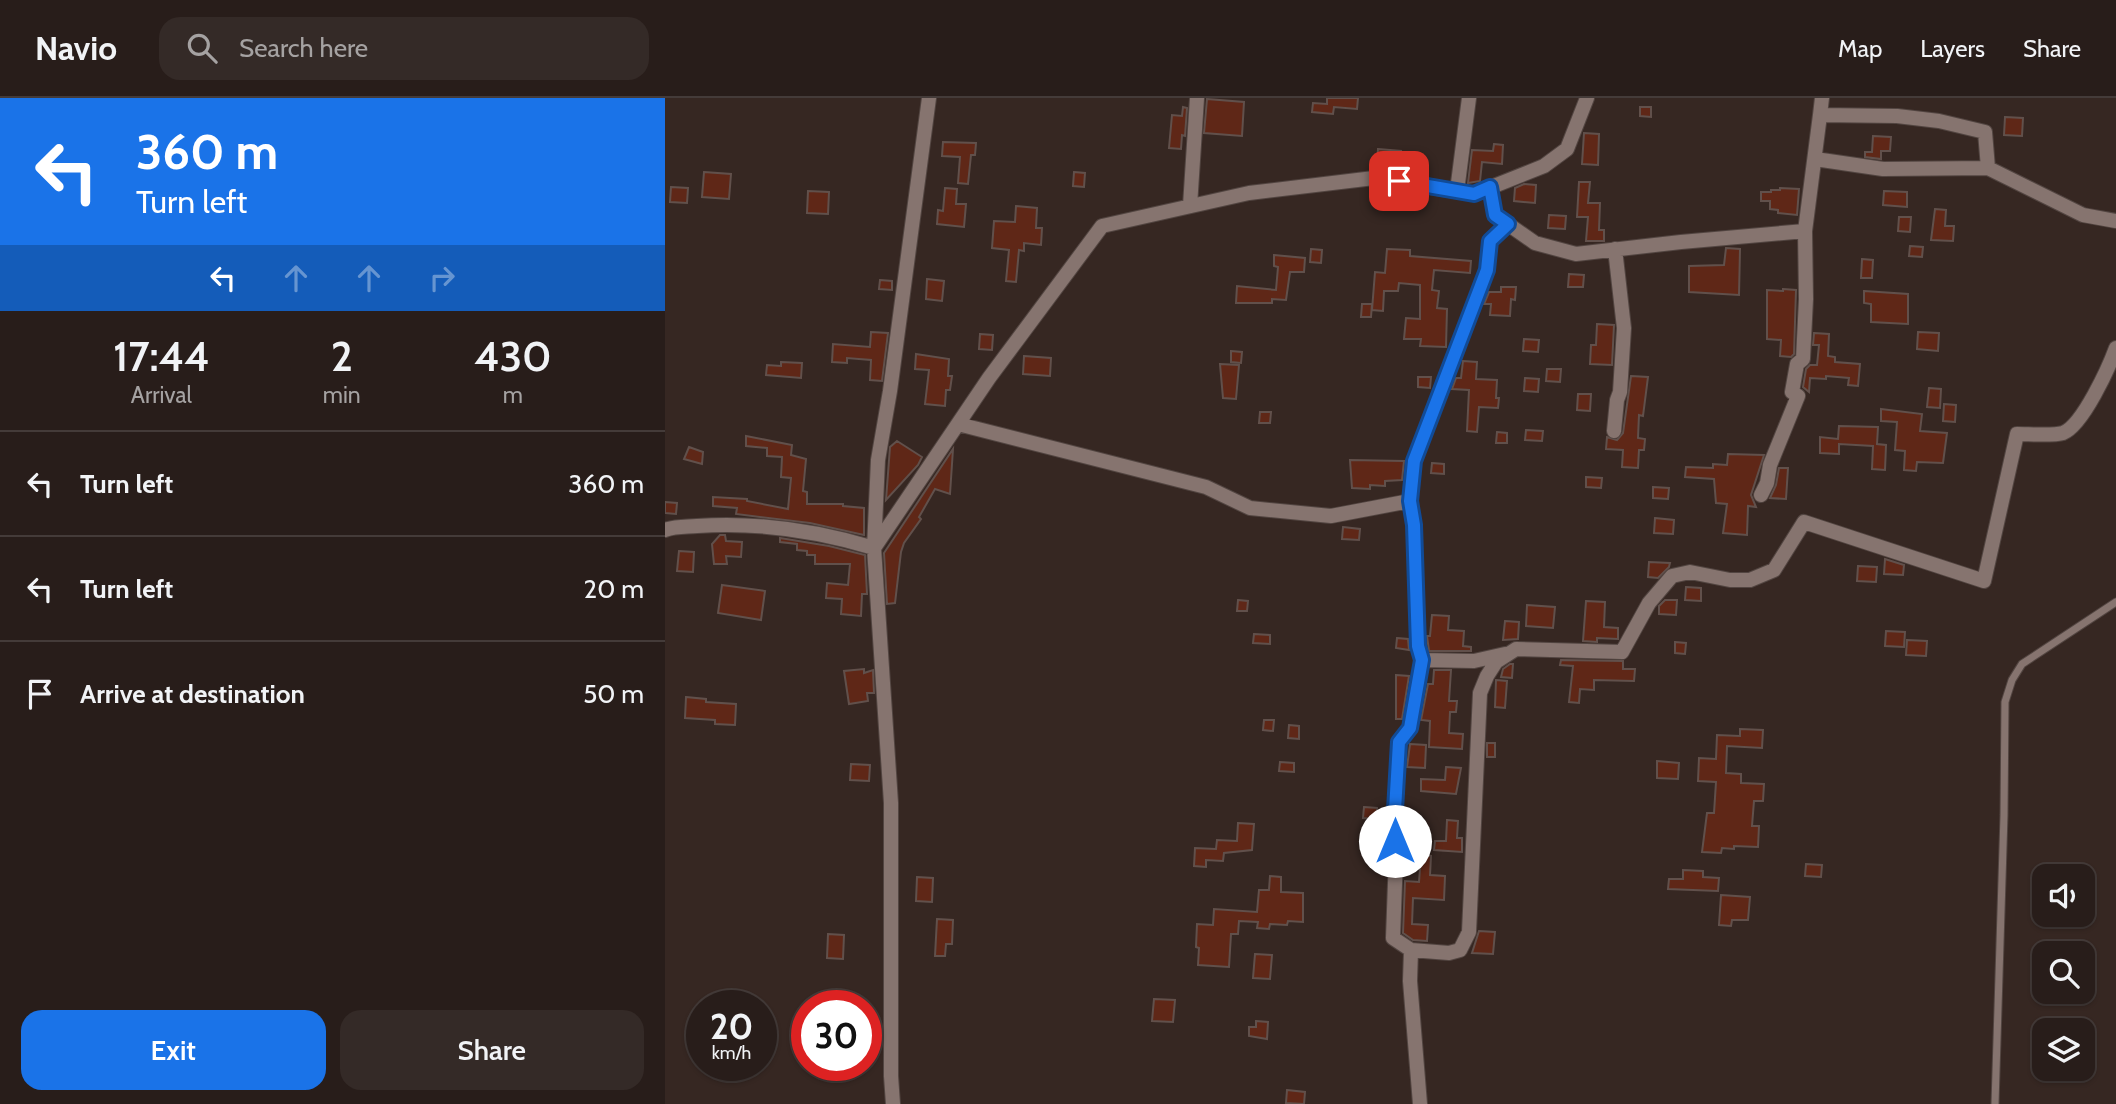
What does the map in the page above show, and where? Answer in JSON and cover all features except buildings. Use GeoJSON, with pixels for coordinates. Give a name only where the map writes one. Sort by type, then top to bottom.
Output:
{"type":"FeatureCollection","features":[{"type":"Feature","properties":{"kind":"street"},"geometry":{"type":"LineString","coordinates":[[893,1104],[891,803],[874,548],[879,460],[929,98]]}},
{"type":"Feature","properties":{"kind":"street"},"geometry":{"type":"LineString","coordinates":[[1191,206],[1197,98]]}},
{"type":"Feature","properties":{"kind":"street"},"geometry":{"type":"LineString","coordinates":[[1457,191],[1469,98]]}},
{"type":"Feature","properties":{"kind":"street"},"geometry":{"type":"LineString","coordinates":[[874,548],[989,378],[1102,226],[1249,193],[1374,178],[1474,194],[1544,166],[1566,149],[1587,98]]}},
{"type":"Feature","properties":{"kind":"street"},"geometry":{"type":"LineString","coordinates":[[1761,495],[1798,396],[1792,391],[1797,364],[1803,359],[1805,231],[1822,98]]}},
{"type":"Feature","properties":{"kind":"street"},"geometry":{"type":"LineString","coordinates":[[1820,115],[1897,116],[1939,121],[1985,132],[1989,168]]}},
{"type":"Feature","properties":{"kind":"street"},"geometry":{"type":"LineString","coordinates":[[1815,159],[1882,169],[1989,168],[2083,215],[2116,221]]}},
{"type":"Feature","properties":{"kind":"street"},"geometry":{"type":"LineString","coordinates":[[1490,187],[1495,215],[1535,243],[1576,254],[1805,231]]}},
{"type":"Feature","properties":{"kind":"street"},"geometry":{"type":"LineString","coordinates":[[1508,224],[1490,241],[1487,270],[1414,461],[1410,501],[1414,525],[1418,646],[1422,660],[1410,728],[1399,742],[1394,827],[1396,855],[1393,938],[1411,950],[1449,953],[1460,950],[1469,932],[1480,693],[1486,676],[1496,662],[1516,649],[1622,652],[1649,603],[1672,576],[1690,572],[1730,580],[1750,580],[1774,570],[1804,522],[1984,581],[2018,434],[2063,433],[2077,421],[2108,371],[2116,348]]}},
{"type":"Feature","properties":{"kind":"street"},"geometry":{"type":"LineString","coordinates":[[1614,431],[1620,392],[1624,328],[1615,249]]}},
{"type":"Feature","properties":{"kind":"street"},"geometry":{"type":"LineString","coordinates":[[958,424],[1206,487],[1250,508],[1331,516],[1410,501]]}},
{"type":"Feature","properties":{"kind":"street"},"geometry":{"type":"LineString","coordinates":[[665,530],[722,524],[785,529],[833,536],[874,548]]}},
{"type":"Feature","properties":{"kind":"street"},"geometry":{"type":"LineString","coordinates":[[1422,660],[1474,661],[1510,652]]}},
{"type":"Feature","properties":{"kind":"street"},"geometry":{"type":"LineString","coordinates":[[1411,950],[1410,981],[1420,1104]]}},
{"type":"Feature","properties":{"kind":"lane"},"geometry":{"type":"LineString","coordinates":[[1994,1104],[2005,702],[2012,680],[2022,664],[2116,602]]}},
{"type":"Feature","properties":{"kind":"route"},"geometry":{"type":"LineString","coordinates":[[1395,841],[1399,742],[1410,728],[1422,660],[1418,646],[1414,525],[1410,501],[1414,461],[1487,270],[1490,241],[1508,224],[1495,215],[1490,187],[1474,194],[1399,181]]}}]}
